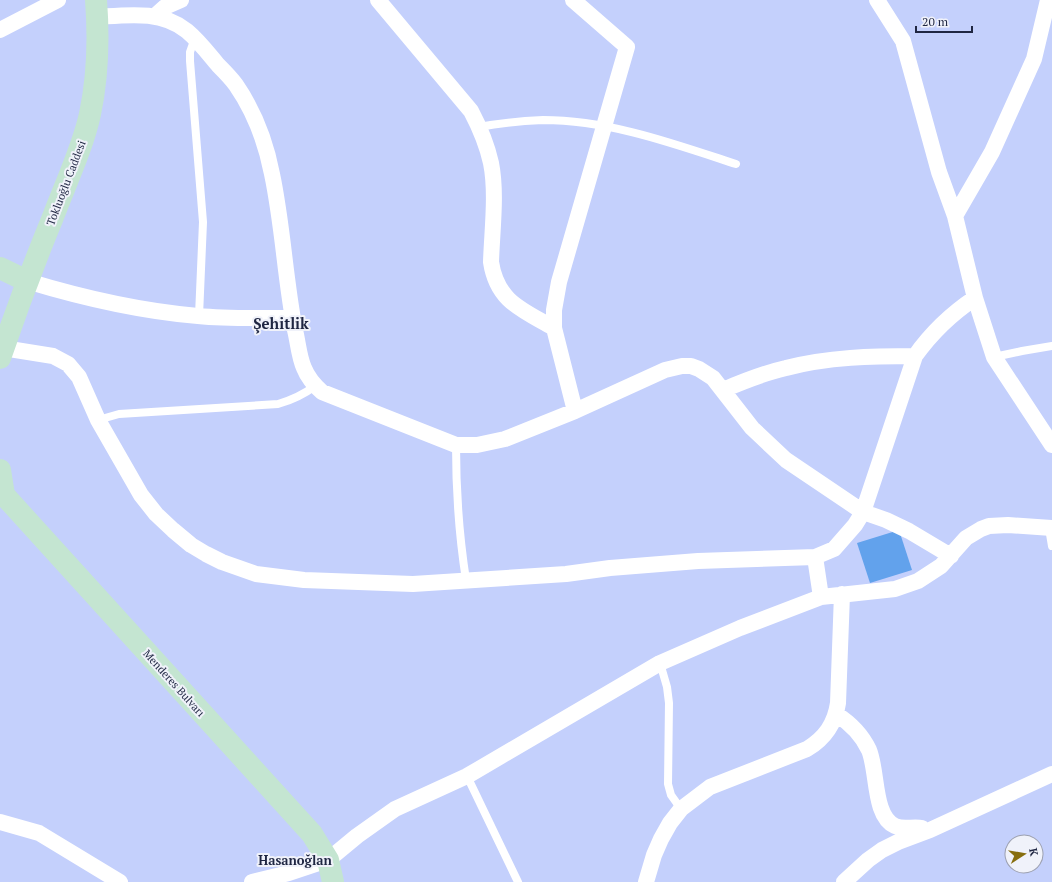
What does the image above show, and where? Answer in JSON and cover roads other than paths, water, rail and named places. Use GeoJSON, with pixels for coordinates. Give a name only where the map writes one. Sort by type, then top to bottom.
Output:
{"type":"FeatureCollection","features":[{"type":"Feature","properties":{"kind":"main road","name":"Tokluoğlu Caddesi"},"geometry":{"type":"LineString","coordinates":[[2,353],[27,281],[90,116],[96,80],[96,9]]}},
{"type":"Feature","properties":{"kind":"main road"},"geometry":{"type":"LineString","coordinates":[[0,268],[27,281]]}},
{"type":"Feature","properties":{"kind":"main road"},"geometry":{"type":"LineString","coordinates":[[0,470],[2,494]]}},
{"type":"Feature","properties":{"kind":"main road","name":"Menderes Bulvarı"},"geometry":{"type":"LineString","coordinates":[[2,494],[312,834],[328,860],[333,882]]}},
{"type":"Feature","properties":{"kind":"street"},"geometry":{"type":"LineString","coordinates":[[0,30],[58,0]]}},
{"type":"Feature","properties":{"kind":"street"},"geometry":{"type":"LineString","coordinates":[[155,16],[165,7],[181,0]]}},
{"type":"Feature","properties":{"kind":"street"},"geometry":{"type":"LineString","coordinates":[[378,0],[471,111],[479,127],[489,157],[494,185],[491,262],[495,280],[505,297],[513,304],[554,328]]}},
{"type":"Feature","properties":{"kind":"street"},"geometry":{"type":"LineString","coordinates":[[573,0],[627,47],[559,282],[554,310],[554,328],[575,411]]}},
{"type":"Feature","properties":{"kind":"street"},"geometry":{"type":"LineString","coordinates":[[877,0],[903,41],[938,172],[955,216],[975,298],[994,357],[1052,445]]}},
{"type":"Feature","properties":{"kind":"street"},"geometry":{"type":"LineString","coordinates":[[955,216],[992,152],[1034,59],[1048,0]]}},
{"type":"Feature","properties":{"kind":"street"},"geometry":{"type":"LineString","coordinates":[[96,9],[155,16],[178,25],[195,38],[236,84],[251,112],[261,136],[273,175],[293,318],[303,367],[315,386],[330,396],[456,445],[477,445],[505,439],[575,411],[665,370],[682,366],[699,369],[713,378],[752,428],[786,460],[863,512],[886,520],[909,531],[951,556]]}},
{"type":"Feature","properties":{"kind":"street"},"geometry":{"type":"LineString","coordinates":[[27,281],[69,294],[112,304],[155,311],[199,316],[293,318]]}},
{"type":"Feature","properties":{"kind":"street"},"geometry":{"type":"LineString","coordinates":[[2,353],[53,356],[68,364],[79,377],[98,420],[141,495],[156,514],[191,545],[222,562],[256,574],[304,580],[413,584],[566,574],[610,568],[698,561],[815,557],[834,549],[855,525],[863,512],[915,356],[926,340],[939,326],[975,298]]}},
{"type":"Feature","properties":{"kind":"street"},"geometry":{"type":"LineString","coordinates":[[723,390],[767,373],[810,363],[879,356],[915,356]]}},
{"type":"Feature","properties":{"kind":"street"},"geometry":{"type":"LineString","coordinates":[[252,882],[289,873],[328,860],[357,836],[395,809],[467,776],[660,663],[740,628],[820,597],[895,589],[907,586],[929,575],[941,566],[966,538],[980,529],[989,526],[1008,525],[1050,528]]}},
{"type":"Feature","properties":{"kind":"street"},"geometry":{"type":"LineString","coordinates":[[815,557],[820,597]]}},
{"type":"Feature","properties":{"kind":"street"},"geometry":{"type":"LineString","coordinates":[[646,882],[654,855],[661,839],[670,823],[681,809],[710,787],[807,749],[817,743],[826,734],[836,714],[838,703],[842,594]]}},
{"type":"Feature","properties":{"kind":"street"},"geometry":{"type":"LineString","coordinates":[[836,714],[854,728],[868,750],[873,764],[880,808],[885,818],[895,826],[902,828],[917,827],[930,830]]}},
{"type":"Feature","properties":{"kind":"street"},"geometry":{"type":"LineString","coordinates":[[844,882],[854,872],[882,850],[913,835],[930,830],[1052,774]]}},
{"type":"Feature","properties":{"kind":"street"},"geometry":{"type":"LineString","coordinates":[[0,822],[38,833],[120,882]]}},
{"type":"Feature","properties":{"kind":"lane"},"geometry":{"type":"LineString","coordinates":[[195,38],[190,52],[190,61],[203,222],[199,316]]}},
{"type":"Feature","properties":{"kind":"lane"},"geometry":{"type":"LineString","coordinates":[[479,127],[514,122],[544,120],[574,122],[660,139],[736,164]]}},
{"type":"Feature","properties":{"kind":"lane"},"geometry":{"type":"LineString","coordinates":[[994,357],[1052,346]]}},
{"type":"Feature","properties":{"kind":"lane"},"geometry":{"type":"LineString","coordinates":[[98,420],[119,414],[278,404],[292,400],[315,386]]}},
{"type":"Feature","properties":{"kind":"lane"},"geometry":{"type":"LineString","coordinates":[[456,445],[457,497],[460,538],[466,580]]}},
{"type":"Feature","properties":{"kind":"lane"},"geometry":{"type":"LineString","coordinates":[[1050,528],[1052,546]]}},
{"type":"Feature","properties":{"kind":"lane"},"geometry":{"type":"LineString","coordinates":[[660,663],[667,687],[669,703],[668,784],[671,795],[681,809]]}},
{"type":"Feature","properties":{"kind":"lane"},"geometry":{"type":"LineString","coordinates":[[467,776],[518,882]]}},
{"type":"Feature","properties":{"kind":"district","name":"Şehitlik"},"geometry":{"type":"Point","coordinates":[281,323]}},
{"type":"Feature","properties":{"kind":"district","name":"Hasanoğlan"},"geometry":{"type":"Point","coordinates":[295,860]}}]}
